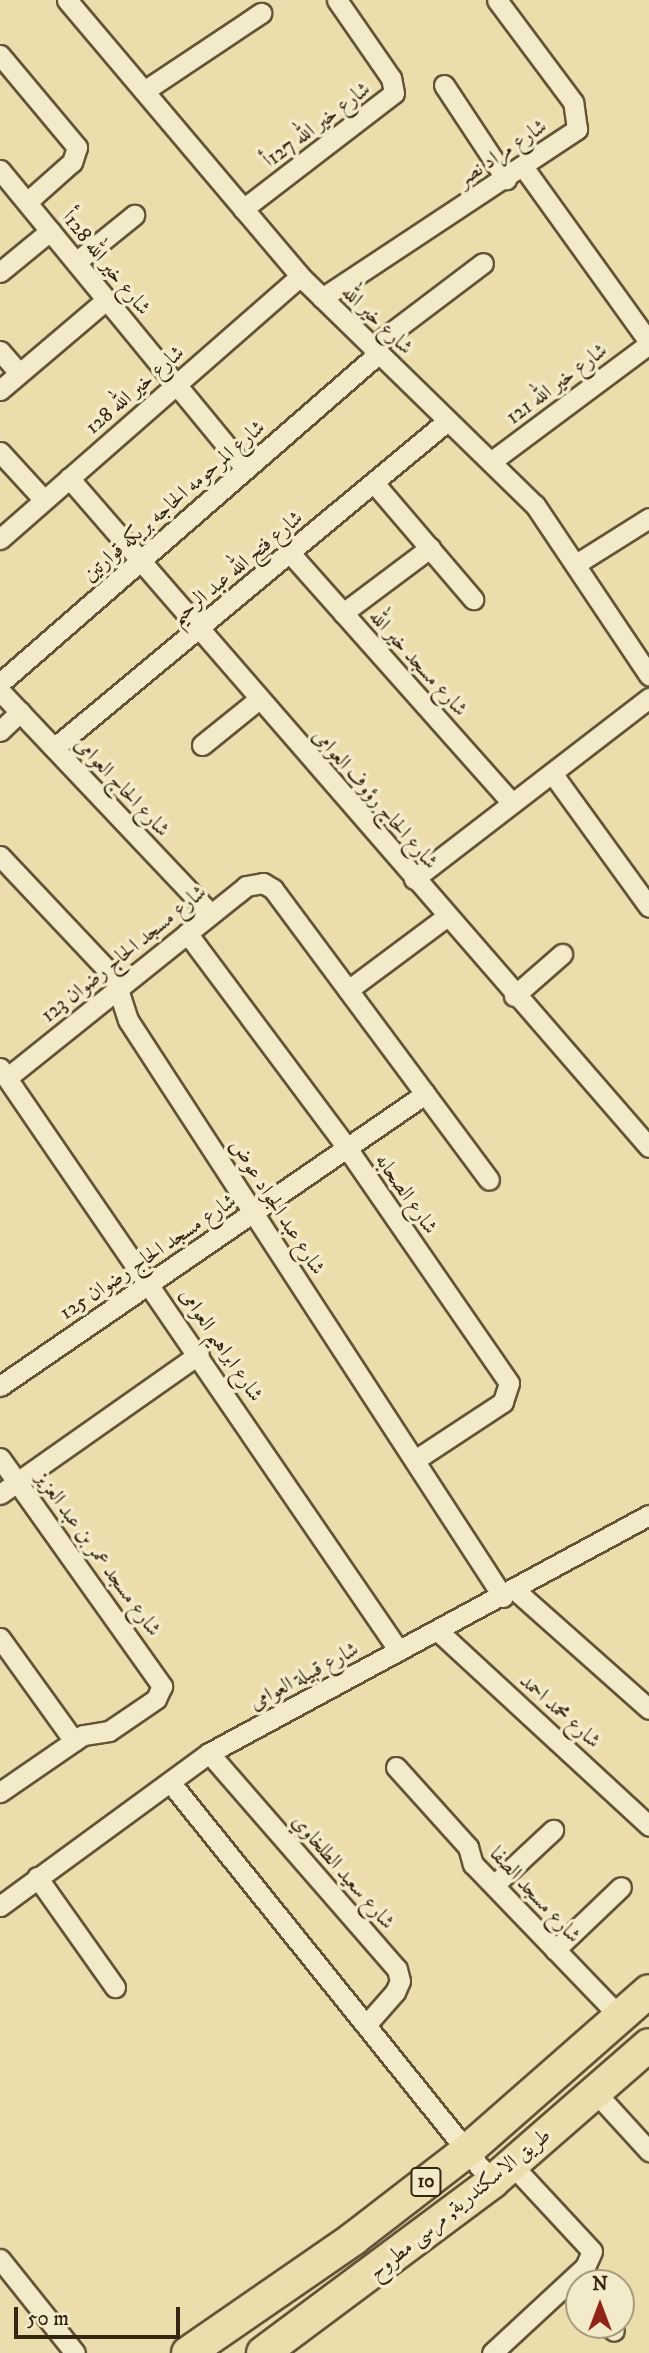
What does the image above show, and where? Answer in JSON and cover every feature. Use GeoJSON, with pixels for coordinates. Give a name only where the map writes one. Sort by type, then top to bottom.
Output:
{"type":"FeatureCollection","features":[{"type":"Feature","properties":{"kind":"main road","name":"طريق الاسكندرية, مرسى مطروح"},"geometry":{"type":"LineString","coordinates":[[188,2353],[353,2239],[467,2151],[649,1991]]}},
{"type":"Feature","properties":{"kind":"main road","name":"طريق الاسكندرية, مرسى مطروح"},"geometry":{"type":"LineString","coordinates":[[264,2353],[502,2174],[649,2045]]}},
{"type":"Feature","properties":{"kind":"street","name":"شارع خير الله 127أ"},"geometry":{"type":"LineString","coordinates":[[243,209],[394,93],[391,78],[337,0]]}},
{"type":"Feature","properties":{"kind":"street","name":"شارع مراد نصر"},"geometry":{"type":"LineString","coordinates":[[322,298],[524,168],[577,129],[577,113],[497,0]]}},
{"type":"Feature","properties":{"kind":"street","name":"شارع خير الله"},"geometry":{"type":"LineString","coordinates":[[77,3],[144,91],[300,276],[535,505],[642,651],[649,675]]}},
{"type":"Feature","properties":{"kind":"street"},"geometry":{"type":"LineString","coordinates":[[144,91],[261,13]]}},
{"type":"Feature","properties":{"kind":"street"},"geometry":{"type":"LineString","coordinates":[[0,55],[77,146],[72,162],[27,202]]}},
{"type":"Feature","properties":{"kind":"street"},"geometry":{"type":"LineString","coordinates":[[444,85],[506,179]]}},
{"type":"Feature","properties":{"kind":"street"},"geometry":{"type":"LineString","coordinates":[[524,168],[649,343]]}},
{"type":"Feature","properties":{"kind":"street","name":"شارع خير الله 128أ"},"geometry":{"type":"LineString","coordinates":[[0,170],[174,386],[246,469]]}},
{"type":"Feature","properties":{"kind":"street"},"geometry":{"type":"LineString","coordinates":[[76,262],[134,215]]}},
{"type":"Feature","properties":{"kind":"street"},"geometry":{"type":"LineString","coordinates":[[0,272],[50,231]]}},
{"type":"Feature","properties":{"kind":"street","name":"شارع المرحومه الحاجه بريكه قوارتين"},"geometry":{"type":"LineString","coordinates":[[0,682],[246,469],[375,350],[483,263]]}},
{"type":"Feature","properties":{"kind":"street","name":"شارع خير الله 128"},"geometry":{"type":"LineString","coordinates":[[0,539],[300,276]]}},
{"type":"Feature","properties":{"kind":"street"},"geometry":{"type":"LineString","coordinates":[[0,390],[106,300]]}},
{"type":"Feature","properties":{"kind":"street","name":"شارع خير الله 121"},"geometry":{"type":"LineString","coordinates":[[492,461],[649,343]]}},
{"type":"Feature","properties":{"kind":"street"},"geometry":{"type":"LineString","coordinates":[[0,351],[19,373]]}},
{"type":"Feature","properties":{"kind":"street","name":"شارع فتح الله عبد الرحيم"},"geometry":{"type":"LineString","coordinates":[[54,748],[447,421]]}},
{"type":"Feature","properties":{"kind":"street"},"geometry":{"type":"LineString","coordinates":[[0,452],[44,500]]}},
{"type":"Feature","properties":{"kind":"street","name":"شارع الحاج رؤوف العوامى"},"geometry":{"type":"LineString","coordinates":[[69,478],[514,996],[649,1147]]}},
{"type":"Feature","properties":{"kind":"street"},"geometry":{"type":"LineString","coordinates":[[374,483],[473,599]]}},
{"type":"Feature","properties":{"kind":"street"},"geometry":{"type":"LineString","coordinates":[[576,564],[649,518]]}},
{"type":"Feature","properties":{"kind":"street"},"geometry":{"type":"LineString","coordinates":[[343,613],[429,548]]}},
{"type":"Feature","properties":{"kind":"street","name":"شارع مسجد خير الله"},"geometry":{"type":"LineString","coordinates":[[290,553],[512,803]]}},
{"type":"Feature","properties":{"kind":"street","name":"شارع الحاج العوامى"},"geometry":{"type":"LineString","coordinates":[[0,691],[211,914]]}},
{"type":"Feature","properties":{"kind":"street"},"geometry":{"type":"LineString","coordinates":[[414,879],[649,698]]}},
{"type":"Feature","properties":{"kind":"street"},"geometry":{"type":"LineString","coordinates":[[202,745],[259,699]]}},
{"type":"Feature","properties":{"kind":"street"},"geometry":{"type":"LineString","coordinates":[[0,731],[20,712]]}},
{"type":"Feature","properties":{"kind":"street"},"geometry":{"type":"LineString","coordinates":[[552,773],[649,908]]}},
{"type":"Feature","properties":{"kind":"street","name":"شارع عبد الجواد عوض"},"geometry":{"type":"LineString","coordinates":[[0,856],[105,965],[119,988],[128,1020],[415,1460],[509,1593],[649,1709]]}},
{"type":"Feature","properties":{"kind":"street","name":"شارع مسجد الحاج رضوان 123"},"geometry":{"type":"LineString","coordinates":[[4,1072],[119,988],[251,883],[273,889],[348,990]]}},
{"type":"Feature","properties":{"kind":"street"},"geometry":{"type":"LineString","coordinates":[[446,917],[348,990],[489,1180]]}},
{"type":"Feature","properties":{"kind":"street","name":"شارع الصحابه"},"geometry":{"type":"LineString","coordinates":[[187,933],[347,1148],[510,1388],[503,1402],[415,1460]]}},
{"type":"Feature","properties":{"kind":"street"},"geometry":{"type":"LineString","coordinates":[[514,996],[562,954]]}},
{"type":"Feature","properties":{"kind":"street","name":"شارع ابراهيم العوامى"},"geometry":{"type":"LineString","coordinates":[[4,1072],[151,1283],[399,1651]]}},
{"type":"Feature","properties":{"kind":"street","name":"شارع مسجد الحاج رضوان 125"},"geometry":{"type":"LineString","coordinates":[[0,1386],[425,1094]]}},
{"type":"Feature","properties":{"kind":"street"},"geometry":{"type":"LineString","coordinates":[[0,1494],[199,1354]]}},
{"type":"Feature","properties":{"kind":"street","name":"شارع مسجد عمر بن عبد العزيز"},"geometry":{"type":"LineString","coordinates":[[0,1458],[159,1678],[161,1691],[156,1699],[109,1731],[74,1741]]}},
{"type":"Feature","properties":{"kind":"street","name":"شارع قبيلة العوامى"},"geometry":{"type":"LineString","coordinates":[[0,1906],[209,1753],[649,1515]]}},
{"type":"Feature","properties":{"kind":"street","name":"شارع محمد احمد"},"geometry":{"type":"LineString","coordinates":[[438,1631],[649,1826]]}},
{"type":"Feature","properties":{"kind":"street"},"geometry":{"type":"LineString","coordinates":[[0,1638],[74,1741],[0,1792]]}},
{"type":"Feature","properties":{"kind":"street","name":"شارع سعيد الطلخاوي"},"geometry":{"type":"LineString","coordinates":[[209,1753],[397,1969],[396,1992],[366,2025]]}},
{"type":"Feature","properties":{"kind":"street","name":"شارع مسجد الصفا"},"geometry":{"type":"LineString","coordinates":[[396,1767],[466,1846],[473,1864],[621,2018]]}},
{"type":"Feature","properties":{"kind":"street"},"geometry":{"type":"LineString","coordinates":[[170,1782],[467,2151],[502,2174],[591,2245],[591,2259],[585,2269]]}},
{"type":"Feature","properties":{"kind":"street"},"geometry":{"type":"LineString","coordinates":[[494,1885],[553,1830]]}},
{"type":"Feature","properties":{"kind":"street"},"geometry":{"type":"LineString","coordinates":[[37,1877],[115,1987]]}},
{"type":"Feature","properties":{"kind":"street"},"geometry":{"type":"LineString","coordinates":[[555,1950],[621,1887]]}},
{"type":"Feature","properties":{"kind":"street"},"geometry":{"type":"LineString","coordinates":[[596,2093],[649,2151]]}},
{"type":"Feature","properties":{"kind":"street"},"geometry":{"type":"LineString","coordinates":[[0,2259],[75,2353]]}},
{"type":"Feature","properties":{"kind":"street"},"geometry":{"type":"LineString","coordinates":[[492,2353],[565,2294]]}}]}
